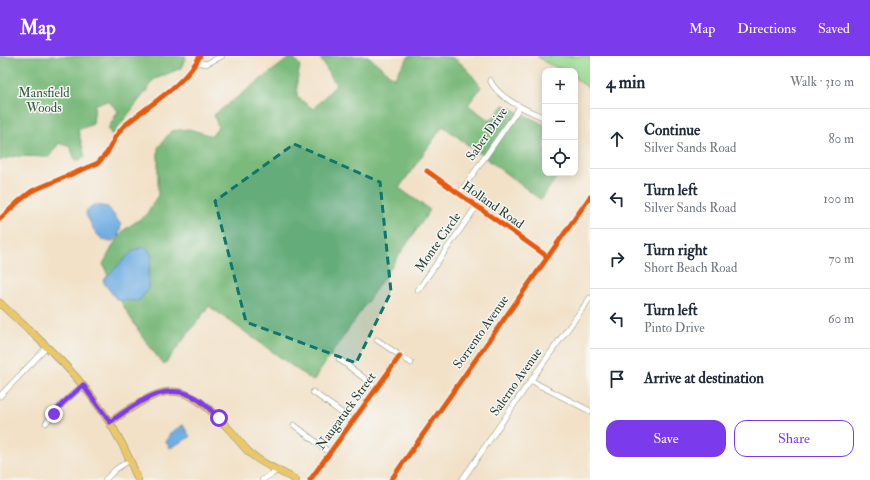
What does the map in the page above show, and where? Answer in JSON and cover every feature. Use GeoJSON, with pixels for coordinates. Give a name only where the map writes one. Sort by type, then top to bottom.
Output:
{"type":"FeatureCollection","features":[{"type":"Feature","properties":{"kind":"main road"},"geometry":{"type":"LineString","coordinates":[[0,303],[47,347],[83,385],[110,422],[130,460],[138,480]]}},
{"type":"Feature","properties":{"kind":"main road"},"geometry":{"type":"LineString","coordinates":[[110,422],[149,397],[166,392],[183,393],[202,402],[228,427],[251,454],[276,471],[296,480]]}},
{"type":"Feature","properties":{"kind":"street"},"geometry":{"type":"LineString","coordinates":[[0,219],[18,202],[32,192],[98,163],[107,153],[116,136],[123,127],[183,79],[189,73],[200,56]]}},
{"type":"Feature","properties":{"kind":"street"},"geometry":{"type":"LineString","coordinates":[[197,62],[206,64],[222,56]]}},
{"type":"Feature","properties":{"kind":"street"},"geometry":{"type":"LineString","coordinates":[[490,80],[494,88],[520,107],[542,117]]}},
{"type":"Feature","properties":{"kind":"street","name":"Saber Drive"},"geometry":{"type":"LineString","coordinates":[[459,194],[520,107]]}},
{"type":"Feature","properties":{"kind":"street","name":"Holland Road"},"geometry":{"type":"LineString","coordinates":[[427,172],[548,257]]}},
{"type":"Feature","properties":{"kind":"street","name":"Sorrento Avenue"},"geometry":{"type":"LineString","coordinates":[[391,480],[590,198]]}},
{"type":"Feature","properties":{"kind":"street","name":"Monte Circle"},"geometry":{"type":"LineString","coordinates":[[418,290],[476,207]]}},
{"type":"Feature","properties":{"kind":"street","name":"Salerno Avenue"},"geometry":{"type":"LineString","coordinates":[[462,480],[590,298]]}},
{"type":"Feature","properties":{"kind":"street"},"geometry":{"type":"LineString","coordinates":[[377,340],[411,363]]}},
{"type":"Feature","properties":{"kind":"street"},"geometry":{"type":"LineString","coordinates":[[0,396],[47,347]]}},
{"type":"Feature","properties":{"kind":"street","name":"Naugatuck Street"},"geometry":{"type":"LineString","coordinates":[[310,480],[400,356]]}},
{"type":"Feature","properties":{"kind":"street"},"geometry":{"type":"LineString","coordinates":[[339,359],[377,388]]}},
{"type":"Feature","properties":{"kind":"street"},"geometry":{"type":"LineString","coordinates":[[531,380],[590,411]]}},
{"type":"Feature","properties":{"kind":"street"},"geometry":{"type":"LineString","coordinates":[[46,423],[62,404],[83,385]]}},
{"type":"Feature","properties":{"kind":"street"},"geometry":{"type":"LineString","coordinates":[[313,392],[353,421]]}},
{"type":"Feature","properties":{"kind":"street"},"geometry":{"type":"LineString","coordinates":[[294,425],[329,452]]}},
{"type":"Feature","properties":{"kind":"street"},"geometry":{"type":"LineString","coordinates":[[105,480],[116,469],[130,460]]}},
{"type":"Feature","properties":{"kind":"street"},"geometry":{"type":"LineString","coordinates":[[262,480],[276,471]]}},
{"type":"Feature","properties":{"kind":"highlighted area"},"geometry":{"type":"Polygon","coordinates":[[[294,144],[380,182],[391,292],[356,363],[246,322],[215,201],[294,144]]]}},
{"type":"Feature","properties":{"kind":"green space","name":"Mansfield Woods"},"geometry":{"type":"Polygon","coordinates":[[[0,56],[186,56],[181,68],[153,80],[112,135],[108,129],[118,111],[108,101],[95,104],[93,124],[78,130],[85,157],[76,162],[70,147],[59,143],[49,157],[15,156],[0,160],[0,56]]]}},
{"type":"Feature","properties":{"kind":"green space"},"geometry":{"type":"Polygon","coordinates":[[[292,56],[300,66],[297,81],[297,97],[313,109],[336,85],[319,56],[368,56],[394,78],[409,56],[437,56],[453,58],[465,67],[481,87],[468,105],[490,121],[504,105],[542,124],[542,176],[557,176],[541,200],[443,126],[399,188],[430,210],[313,381],[209,306],[164,365],[130,317],[115,291],[103,264],[124,230],[146,215],[158,195],[158,148],[171,131],[189,129],[212,136],[218,127],[214,115],[292,56]]]}},
{"type":"Feature","properties":{"kind":"green space"},"geometry":{"type":"Polygon","coordinates":[[[537,56],[590,56],[590,89],[578,80],[578,68],[558,68],[537,56]]]}},
{"type":"Feature","properties":{"kind":"water"},"geometry":{"type":"Polygon","coordinates":[[[95,205],[108,207],[121,225],[119,235],[111,242],[103,239],[97,234],[86,214],[90,207],[95,205]]]}},
{"type":"Feature","properties":{"kind":"water"},"geometry":{"type":"Polygon","coordinates":[[[142,247],[148,249],[152,256],[148,275],[148,288],[141,299],[137,301],[117,300],[103,280],[133,251],[142,247]]]}},
{"type":"Feature","properties":{"kind":"water"},"geometry":{"type":"Polygon","coordinates":[[[183,425],[190,437],[170,448],[166,442],[170,433],[183,425]]]}},
{"type":"Feature","properties":{"kind":"cycle path"},"geometry":{"type":"LineString","coordinates":[[0,219],[32,191],[98,163],[107,153],[116,136],[123,127],[175,86],[193,67],[200,56]]}},
{"type":"Feature","properties":{"kind":"cycle path"},"geometry":{"type":"LineString","coordinates":[[427,171],[548,257]]}},
{"type":"Feature","properties":{"kind":"cycle path"},"geometry":{"type":"LineString","coordinates":[[391,480],[590,197]]}},
{"type":"Feature","properties":{"kind":"cycle path"},"geometry":{"type":"LineString","coordinates":[[310,480],[400,356]]}},
{"type":"Feature","properties":{"kind":"route"},"geometry":{"type":"LineString","coordinates":[[54,414],[62,404],[83,385],[110,422],[149,397],[158,393],[174,391],[196,398],[219,418]]}}]}
